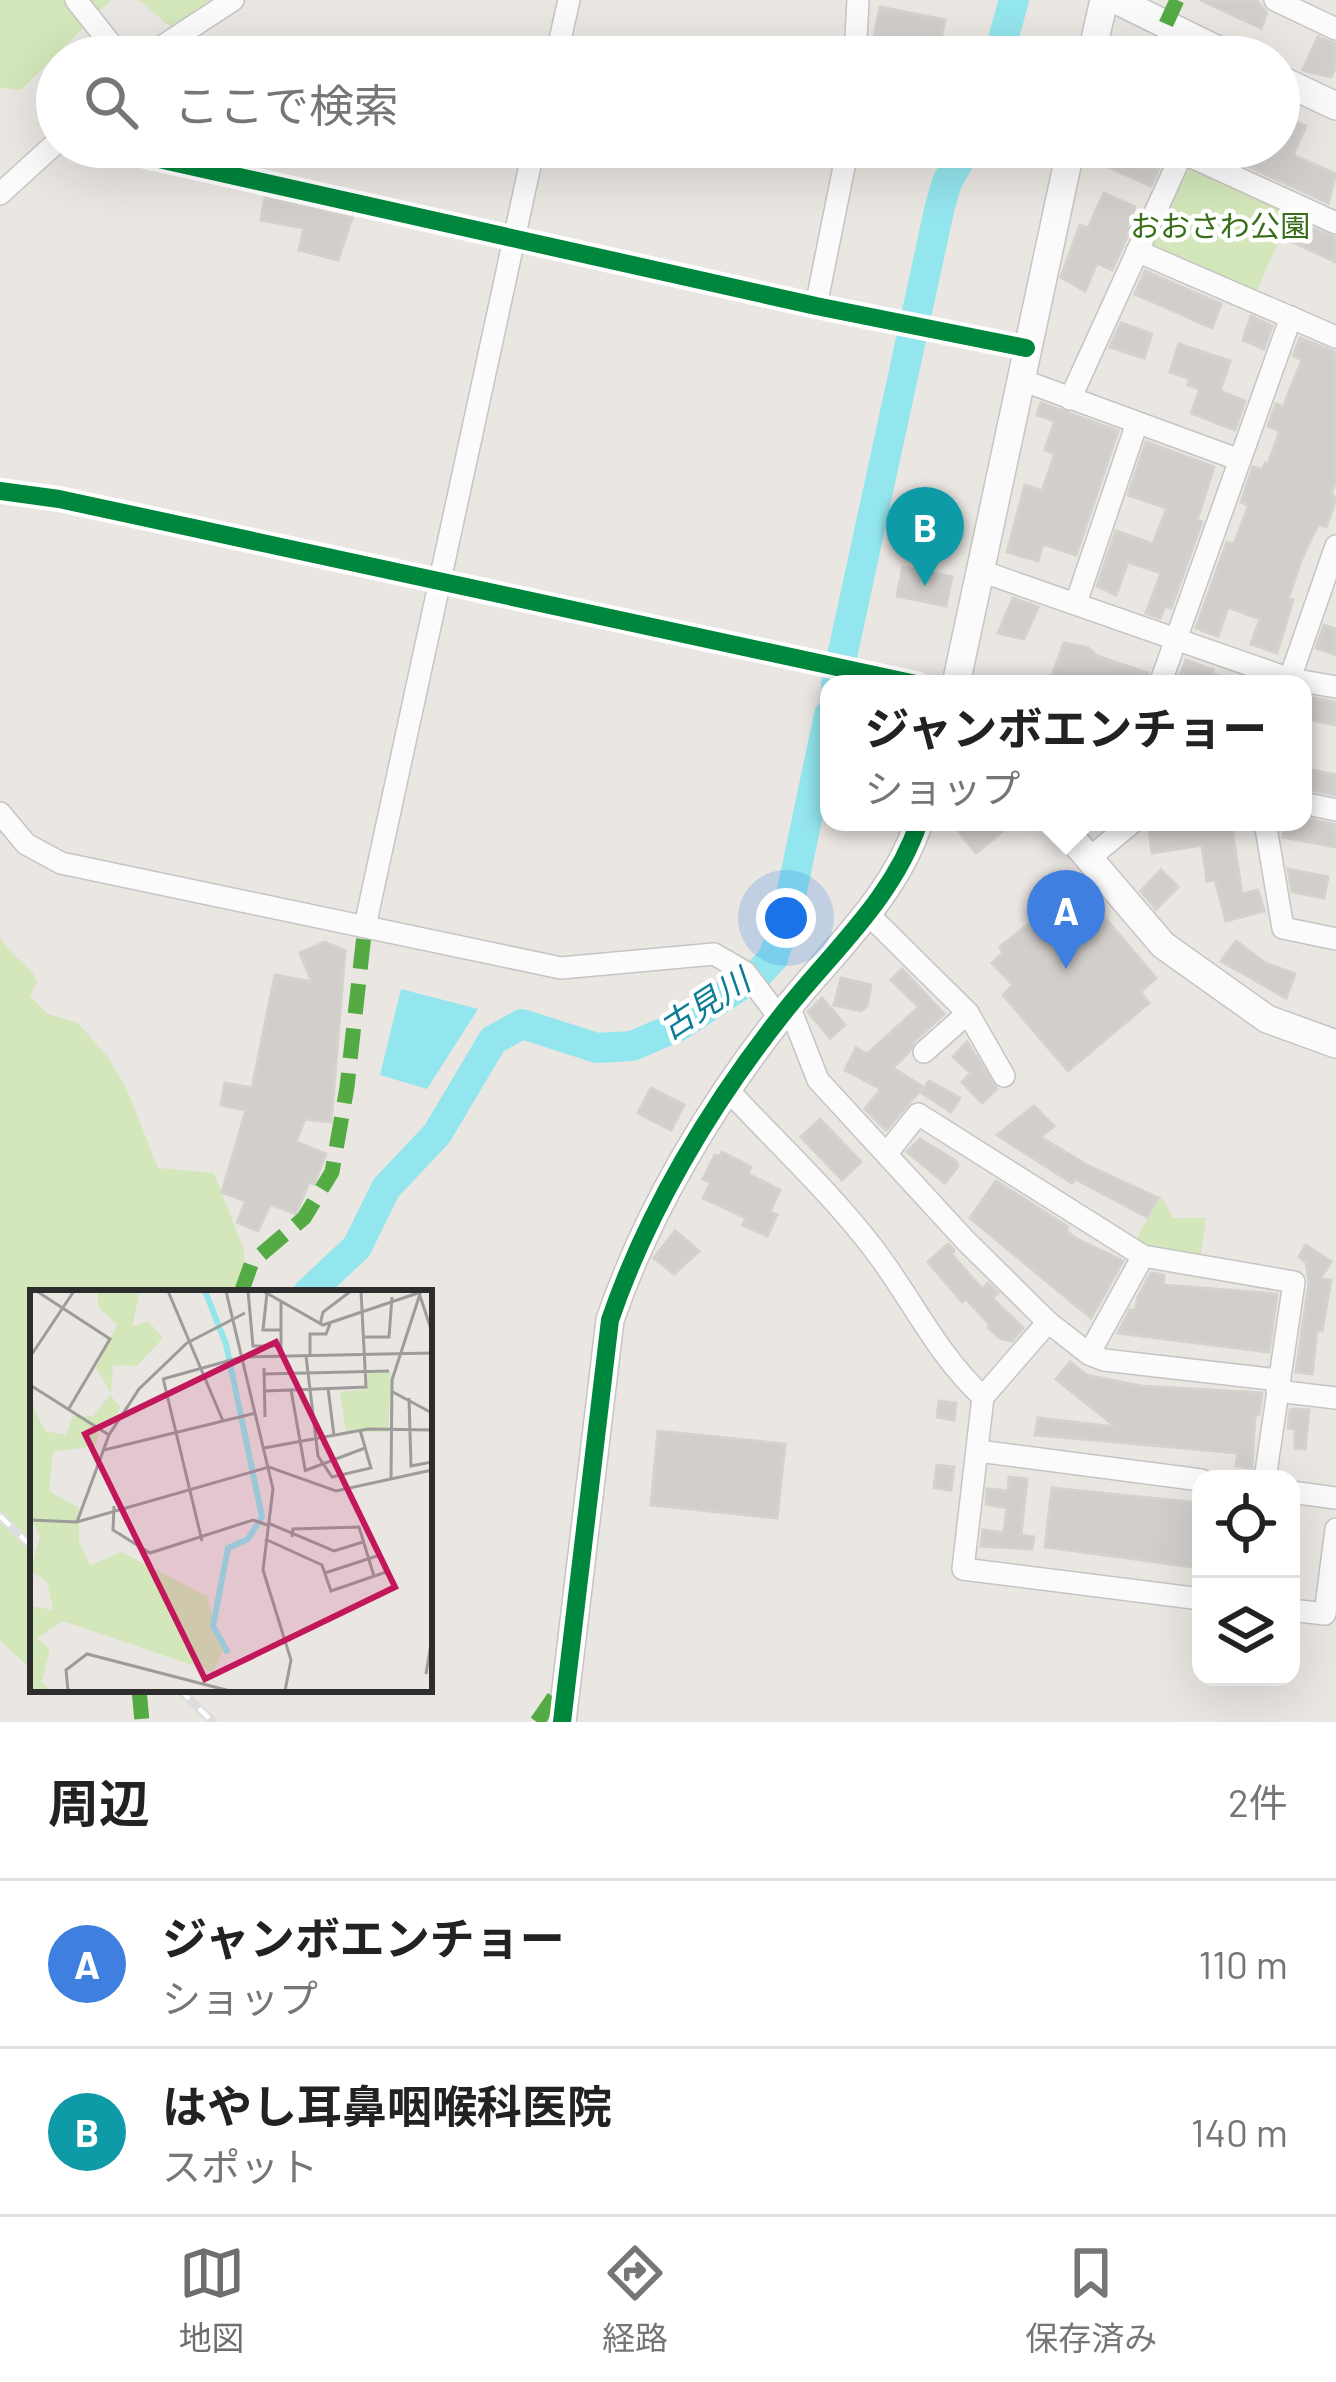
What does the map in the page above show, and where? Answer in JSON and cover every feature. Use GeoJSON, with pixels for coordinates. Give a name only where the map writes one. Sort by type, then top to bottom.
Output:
{"type":"FeatureCollection","features":[{"type":"Feature","properties":{"kind":"street"},"geometry":{"type":"LineString","coordinates":[[76,0],[105,36]]}},
{"type":"Feature","properties":{"kind":"street"},"geometry":{"type":"LineString","coordinates":[[178,36],[233,0]]}},
{"type":"Feature","properties":{"kind":"street"},"geometry":{"type":"LineString","coordinates":[[561,36],[569,0]]}},
{"type":"Feature","properties":{"kind":"street"},"geometry":{"type":"LineString","coordinates":[[856,36],[858,0]]}},
{"type":"Feature","properties":{"kind":"street"},"geometry":{"type":"LineString","coordinates":[[1096,36],[1104,0]]}},
{"type":"Feature","properties":{"kind":"street"},"geometry":{"type":"LineString","coordinates":[[1116,0],[1189,36]]}},
{"type":"Feature","properties":{"kind":"street"},"geometry":{"type":"LineString","coordinates":[[1275,0],[1336,29]]}},
{"type":"Feature","properties":{"kind":"street"},"geometry":{"type":"LineString","coordinates":[[1300,86],[1333,97]]}},
{"type":"Feature","properties":{"kind":"street"},"geometry":{"type":"LineString","coordinates":[[0,194],[36,161]]}},
{"type":"Feature","properties":{"kind":"street"},"geometry":{"type":"LineString","coordinates":[[200,168],[816,306],[1026,348]]}},
{"type":"Feature","properties":{"kind":"street"},"geometry":{"type":"LineString","coordinates":[[364,926],[529,168]]}},
{"type":"Feature","properties":{"kind":"street"},"geometry":{"type":"LineString","coordinates":[[816,306],[844,168]]}},
{"type":"Feature","properties":{"kind":"street"},"geometry":{"type":"LineString","coordinates":[[958,675],[1066,168]]}},
{"type":"Feature","properties":{"kind":"street"},"geometry":{"type":"LineString","coordinates":[[1070,398],[1176,168]]}},
{"type":"Feature","properties":{"kind":"street"},"geometry":{"type":"LineString","coordinates":[[1221,168],[1336,223]]}},
{"type":"Feature","properties":{"kind":"street"},"geometry":{"type":"LineString","coordinates":[[1137,251],[1336,337]]}},
{"type":"Feature","properties":{"kind":"street"},"geometry":{"type":"LineString","coordinates":[[1164,675],[1291,317]]}},
{"type":"Feature","properties":{"kind":"street"},"geometry":{"type":"LineString","coordinates":[[1019,379],[1238,459]]}},
{"type":"Feature","properties":{"kind":"street"},"geometry":{"type":"LineString","coordinates":[[1076,603],[1137,423]]}},
{"type":"Feature","properties":{"kind":"street"},"geometry":{"type":"LineString","coordinates":[[0,491],[39,495],[874,675]]}},
{"type":"Feature","properties":{"kind":"street"},"geometry":{"type":"LineString","coordinates":[[1291,675],[1336,546]]}},
{"type":"Feature","properties":{"kind":"street"},"geometry":{"type":"LineString","coordinates":[[978,570],[1271,675]]}},
{"type":"Feature","properties":{"kind":"street"},"geometry":{"type":"LineString","coordinates":[[0,813],[26,844],[61,863],[561,968],[702,953],[725,957],[784,1012],[818,1080],[966,1241],[1048,1322],[1089,1354],[1336,1397]]}},
{"type":"Feature","properties":{"kind":"street"},"geometry":{"type":"LineString","coordinates":[[562,1722],[610,1320],[630,1262],[728,1090],[784,1012],[869,915],[914,831]]}},
{"type":"Feature","properties":{"kind":"street"},"geometry":{"type":"LineString","coordinates":[[1065,831],[1163,945],[1267,1019],[1336,1044]]}},
{"type":"Feature","properties":{"kind":"street"},"geometry":{"type":"LineString","coordinates":[[1087,860],[1122,831]]}},
{"type":"Feature","properties":{"kind":"street"},"geometry":{"type":"LineString","coordinates":[[1266,831],[1283,928],[1336,939]]}},
{"type":"Feature","properties":{"kind":"street"},"geometry":{"type":"LineString","coordinates":[[869,915],[968,1013],[1004,1076]]}},
{"type":"Feature","properties":{"kind":"street"},"geometry":{"type":"LineString","coordinates":[[924,1052],[968,1013]]}},
{"type":"Feature","properties":{"kind":"street"},"geometry":{"type":"LineString","coordinates":[[728,1090],[867,1240],[954,1370],[983,1396]]}},
{"type":"Feature","properties":{"kind":"street"},"geometry":{"type":"LineString","coordinates":[[887,1153],[918,1114],[1143,1256],[1294,1282],[1266,1470]]}},
{"type":"Feature","properties":{"kind":"street"},"geometry":{"type":"LineString","coordinates":[[1089,1354],[1143,1256]]}},
{"type":"Feature","properties":{"kind":"street"},"geometry":{"type":"LineString","coordinates":[[1048,1322],[983,1396],[963,1569],[1192,1598]]}},
{"type":"Feature","properties":{"kind":"street"},"geometry":{"type":"LineString","coordinates":[[978,1451],[1192,1479]]}},
{"type":"Feature","properties":{"kind":"street"},"geometry":{"type":"LineString","coordinates":[[1300,1493],[1336,1498]]}},
{"type":"Feature","properties":{"kind":"street"},"geometry":{"type":"LineString","coordinates":[[1300,1611],[1325,1614],[1336,1529]]}},
{"type":"Feature","properties":{"kind":"green space"},"geometry":{"type":"Polygon","coordinates":[[[0,0],[111,0],[75,36],[36,36],[36,75],[21,90],[0,88],[0,0]]]}},
{"type":"Feature","properties":{"kind":"green space"},"geometry":{"type":"Polygon","coordinates":[[[139,0],[216,0],[174,30],[139,0]]]}},
{"type":"Feature","properties":{"kind":"green space","name":"おおさわ公園"},"geometry":{"type":"Polygon","coordinates":[[[1180,168],[1205,168],[1294,207],[1256,292],[1147,244],[1180,168]]]}},
{"type":"Feature","properties":{"kind":"green space"},"geometry":{"type":"Polygon","coordinates":[[[0,937],[37,981],[30,996],[48,1014],[78,1023],[109,1059],[127,1090],[158,1168],[214,1173],[245,1253],[239,1290],[30,1290],[30,1668],[0,1640],[0,937]]]}},
{"type":"Feature","properties":{"kind":"green space"},"geometry":{"type":"Polygon","coordinates":[[[1161,1196],[1173,1218],[1206,1218],[1200,1261],[1159,1255],[1135,1241],[1161,1196]]]}},
{"type":"Feature","properties":{"kind":"water"},"geometry":{"type":"Polygon","coordinates":[[[401,989],[478,1009],[427,1089],[380,1075],[401,989]]]}},
{"type":"Feature","properties":{"kind":"building"},"geometry":{"type":"Polygon","coordinates":[[[1200,0],[1256,0],[1267,13],[1261,28],[1200,0]]]}},
{"type":"Feature","properties":{"kind":"building"},"geometry":{"type":"Polygon","coordinates":[[[880,7],[945,20],[942,36],[874,36],[880,7]]]}},
{"type":"Feature","properties":{"kind":"building"},"geometry":{"type":"Polygon","coordinates":[[[1318,37],[1336,44],[1331,77],[1303,70],[1318,37]]]}},
{"type":"Feature","properties":{"kind":"building"},"geometry":{"type":"Polygon","coordinates":[[[1300,158],[1336,174],[1328,203],[1252,168],[1300,168],[1300,158]]]}},
{"type":"Feature","properties":{"kind":"building"},"geometry":{"type":"Polygon","coordinates":[[[1110,168],[1159,168],[1151,186],[1110,168]]]}},
{"type":"Feature","properties":{"kind":"building"},"geometry":{"type":"Polygon","coordinates":[[[1104,193],[1135,207],[1127,226],[1131,228],[1112,270],[1097,263],[1085,291],[1061,277],[1080,225],[1088,228],[1104,193]]]}},
{"type":"Feature","properties":{"kind":"building"},"geometry":{"type":"Polygon","coordinates":[[[265,198],[352,218],[338,260],[299,250],[304,228],[261,220],[265,198]]]}},
{"type":"Feature","properties":{"kind":"building"},"geometry":{"type":"Polygon","coordinates":[[[1294,220],[1336,238],[1336,262],[1286,239],[1294,220]]]}},
{"type":"Feature","properties":{"kind":"building"},"geometry":{"type":"Polygon","coordinates":[[[1145,271],[1221,304],[1212,328],[1135,294],[1145,271]]]}},
{"type":"Feature","properties":{"kind":"building"},"geometry":{"type":"Polygon","coordinates":[[[1251,316],[1272,326],[1264,349],[1243,340],[1251,316]]]}},
{"type":"Feature","properties":{"kind":"building"},"geometry":{"type":"Polygon","coordinates":[[[1121,323],[1152,334],[1144,358],[1110,347],[1121,323]]]}},
{"type":"Feature","properties":{"kind":"building"},"geometry":{"type":"Polygon","coordinates":[[[1300,338],[1336,352],[1336,481],[1331,493],[1336,499],[1326,527],[1318,524],[1302,558],[1277,653],[1251,644],[1260,619],[1228,607],[1218,636],[1196,628],[1227,542],[1234,544],[1249,505],[1241,502],[1253,467],[1262,470],[1268,464],[1280,431],[1268,426],[1276,404],[1283,407],[1302,360],[1293,356],[1300,338]]]}},
{"type":"Feature","properties":{"kind":"building"},"geometry":{"type":"Polygon","coordinates":[[[1179,344],[1230,361],[1220,391],[1245,401],[1235,430],[1191,413],[1200,389],[1188,385],[1190,379],[1170,372],[1179,344]]]}},
{"type":"Feature","properties":{"kind":"building"},"geometry":{"type":"Polygon","coordinates":[[[1041,403],[1118,431],[1076,555],[1043,544],[1038,561],[1007,552],[1025,485],[1042,491],[1055,454],[1045,450],[1055,421],[1037,415],[1041,403]]]}},
{"type":"Feature","properties":{"kind":"building"},"geometry":{"type":"Polygon","coordinates":[[[1146,442],[1214,467],[1197,520],[1202,522],[1171,608],[1165,606],[1160,618],[1146,613],[1161,573],[1128,562],[1116,595],[1097,586],[1116,531],[1153,544],[1167,508],[1128,495],[1146,442]]]}},
{"type":"Feature","properties":{"kind":"building"},"geometry":{"type":"Polygon","coordinates":[[[903,567],[952,577],[946,606],[897,596],[903,567]]]}},
{"type":"Feature","properties":{"kind":"building"},"geometry":{"type":"Polygon","coordinates":[[[1013,598],[1038,607],[1024,639],[998,633],[1013,598]]]}},
{"type":"Feature","properties":{"kind":"building"},"geometry":{"type":"Polygon","coordinates":[[[1324,625],[1336,629],[1336,655],[1316,648],[1324,625]]]}},
{"type":"Feature","properties":{"kind":"building"},"geometry":{"type":"Polygon","coordinates":[[[1064,643],[1148,673],[1147,675],[1052,675],[1064,643]]]}},
{"type":"Feature","properties":{"kind":"building"},"geometry":{"type":"Polygon","coordinates":[[[1186,660],[1216,675],[1180,675],[1186,660]]]}},
{"type":"Feature","properties":{"kind":"building"},"geometry":{"type":"Polygon","coordinates":[[[1312,698],[1336,702],[1336,725],[1312,720],[1312,698]]]}},
{"type":"Feature","properties":{"kind":"building"},"geometry":{"type":"Polygon","coordinates":[[[1312,770],[1336,775],[1336,795],[1312,790],[1312,770]]]}},
{"type":"Feature","properties":{"kind":"building"},"geometry":{"type":"Polygon","coordinates":[[[1312,820],[1336,825],[1336,847],[1283,837],[1284,831],[1312,831],[1312,820]]]}},
{"type":"Feature","properties":{"kind":"building"},"geometry":{"type":"Polygon","coordinates":[[[958,831],[1003,831],[976,853],[958,831]]]}},
{"type":"Feature","properties":{"kind":"building"},"geometry":{"type":"Polygon","coordinates":[[[1149,831],[1232,831],[1242,894],[1258,890],[1264,911],[1226,921],[1215,880],[1207,881],[1202,845],[1152,853],[1149,831]]]}},
{"type":"Feature","properties":{"kind":"building"},"geometry":{"type":"Polygon","coordinates":[[[1288,869],[1328,877],[1324,898],[1292,892],[1288,869]]]}},
{"type":"Feature","properties":{"kind":"building"},"geometry":{"type":"Polygon","coordinates":[[[1161,870],[1178,887],[1156,909],[1141,891],[1161,870]]]}},
{"type":"Feature","properties":{"kind":"building"},"geometry":{"type":"Polygon","coordinates":[[[1068,874],[1156,978],[1140,992],[1149,1003],[1068,1071],[1003,995],[1013,985],[992,963],[1003,953],[1000,947],[1041,914],[1032,904],[1068,874]]]}},
{"type":"Feature","properties":{"kind":"building"},"geometry":{"type":"Polygon","coordinates":[[[1236,941],[1265,963],[1295,974],[1286,998],[1221,961],[1236,941]]]}},
{"type":"Feature","properties":{"kind":"building"},"geometry":{"type":"Polygon","coordinates":[[[325,942],[345,951],[331,1122],[305,1119],[296,1142],[326,1154],[296,1214],[270,1204],[258,1231],[237,1222],[246,1201],[222,1192],[246,1110],[221,1105],[225,1083],[252,1088],[275,975],[312,982],[300,953],[325,942]]]}},
{"type":"Feature","properties":{"kind":"building"},"geometry":{"type":"Polygon","coordinates":[[[902,969],[944,1014],[893,1068],[923,1087],[886,1130],[865,1109],[881,1089],[845,1070],[856,1048],[867,1054],[919,1007],[891,980],[902,969]]]}},
{"type":"Feature","properties":{"kind":"building"},"geometry":{"type":"Polygon","coordinates":[[[841,978],[871,985],[867,1006],[861,1011],[834,1005],[841,978]]]}},
{"type":"Feature","properties":{"kind":"building"},"geometry":{"type":"Polygon","coordinates":[[[822,998],[845,1025],[830,1038],[808,1012],[822,998]]]}},
{"type":"Feature","properties":{"kind":"building"},"geometry":{"type":"Polygon","coordinates":[[[967,1042],[997,1089],[982,1103],[962,1082],[971,1073],[953,1057],[967,1042]]]}},
{"type":"Feature","properties":{"kind":"building"},"geometry":{"type":"Polygon","coordinates":[[[929,1081],[960,1098],[951,1112],[922,1093],[929,1081]]]}},
{"type":"Feature","properties":{"kind":"building"},"geometry":{"type":"Polygon","coordinates":[[[651,1088],[684,1105],[671,1130],[638,1113],[651,1088]]]}},
{"type":"Feature","properties":{"kind":"building"},"geometry":{"type":"Polygon","coordinates":[[[1034,1106],[1054,1126],[1040,1137],[1158,1198],[1147,1217],[1075,1179],[1072,1183],[997,1135],[1034,1106]]]}},
{"type":"Feature","properties":{"kind":"building"},"geometry":{"type":"Polygon","coordinates":[[[820,1119],[861,1162],[842,1180],[801,1137],[820,1119]]]}},
{"type":"Feature","properties":{"kind":"building"},"geometry":{"type":"Polygon","coordinates":[[[920,1139],[956,1161],[958,1166],[945,1183],[907,1152],[920,1139]]]}},
{"type":"Feature","properties":{"kind":"building"},"geometry":{"type":"Polygon","coordinates":[[[722,1152],[751,1167],[748,1174],[780,1190],[770,1212],[777,1215],[767,1236],[743,1225],[746,1218],[703,1198],[711,1183],[703,1179],[715,1155],[720,1157],[722,1152]]]}},
{"type":"Feature","properties":{"kind":"building"},"geometry":{"type":"Polygon","coordinates":[[[996,1181],[1068,1227],[1066,1231],[1075,1238],[1123,1261],[1091,1318],[970,1218],[996,1181]]]}},
{"type":"Feature","properties":{"kind":"building"},"geometry":{"type":"Polygon","coordinates":[[[675,1231],[699,1251],[674,1274],[654,1258],[675,1231]]]}},
{"type":"Feature","properties":{"kind":"building"},"geometry":{"type":"Polygon","coordinates":[[[948,1244],[982,1289],[988,1283],[998,1293],[992,1298],[1023,1328],[1012,1341],[999,1338],[928,1262],[948,1244]]]}},
{"type":"Feature","properties":{"kind":"building"},"geometry":{"type":"Polygon","coordinates":[[[1306,1245],[1331,1262],[1320,1279],[1331,1280],[1322,1331],[1317,1330],[1312,1374],[1296,1372],[1309,1283],[1306,1262],[1299,1257],[1306,1245]]]}},
{"type":"Feature","properties":{"kind":"building"},"geometry":{"type":"Polygon","coordinates":[[[1151,1273],[1164,1275],[1163,1285],[1277,1294],[1269,1352],[1118,1333],[1130,1310],[1135,1311],[1151,1273]]]}},
{"type":"Feature","properties":{"kind":"building"},"geometry":{"type":"Polygon","coordinates":[[[1070,1362],[1086,1375],[1141,1386],[1262,1393],[1259,1415],[1255,1415],[1252,1468],[1236,1466],[1238,1453],[1035,1435],[1038,1418],[1116,1427],[1056,1379],[1070,1362]]]}},
{"type":"Feature","properties":{"kind":"building"},"geometry":{"type":"Polygon","coordinates":[[[939,1401],[956,1403],[954,1420],[937,1417],[939,1401]]]}},
{"type":"Feature","properties":{"kind":"building"},"geometry":{"type":"Polygon","coordinates":[[[1290,1410],[1309,1410],[1305,1449],[1295,1448],[1295,1429],[1288,1428],[1290,1410]]]}},
{"type":"Feature","properties":{"kind":"building"},"geometry":{"type":"Polygon","coordinates":[[[658,1431],[785,1444],[777,1518],[651,1505],[658,1431]]]}},
{"type":"Feature","properties":{"kind":"building"},"geometry":{"type":"Polygon","coordinates":[[[937,1465],[954,1467],[951,1490],[934,1488],[937,1465]]]}},
{"type":"Feature","properties":{"kind":"building"},"geometry":{"type":"Polygon","coordinates":[[[1009,1477],[1027,1479],[1021,1535],[1034,1537],[1032,1549],[981,1546],[983,1530],[1004,1533],[1007,1508],[986,1504],[987,1489],[1008,1491],[1009,1477]]]}},
{"type":"Feature","properties":{"kind":"building"},"geometry":{"type":"Polygon","coordinates":[[[1052,1488],[1192,1502],[1192,1567],[1045,1547],[1052,1488]]]}},
{"type":"Feature","properties":{"kind":"waterway","name":"古見川"},"geometry":{"type":"LineString","coordinates":[[1004,36],[1014,0]]}},
{"type":"Feature","properties":{"kind":"waterway","name":"古見川"},"geometry":{"type":"LineString","coordinates":[[838,675],[940,206],[955,168]]}},
{"type":"Feature","properties":{"kind":"waterway","name":"古見川"},"geometry":{"type":"LineString","coordinates":[[311,1290],[357,1247],[386,1188],[437,1134],[493,1040],[522,1024],[597,1048],[632,1046],[679,1026],[758,974],[773,958],[786,919],[820,758]]}},
{"type":"Feature","properties":{"kind":"railway"},"geometry":{"type":"LineString","coordinates":[[0,1516],[30,1545]]}},
{"type":"Feature","properties":{"kind":"railway"},"geometry":{"type":"LineString","coordinates":[[182,1692],[213,1722]]}},
{"type":"Feature","properties":{"kind":"marked path"},"geometry":{"type":"LineString","coordinates":[[1166,24],[1177,0]]}},
{"type":"Feature","properties":{"kind":"marked path"},"geometry":{"type":"LineString","coordinates":[[242,1290],[252,1262],[304,1218],[332,1172],[365,926]]}},
{"type":"Feature","properties":{"kind":"marked path"},"geometry":{"type":"LineString","coordinates":[[537,1722],[561,1687]]}},
{"type":"Feature","properties":{"kind":"marked path"},"geometry":{"type":"LineString","coordinates":[[139,1692],[142,1722]]}},
{"type":"Feature","properties":{"kind":"cycle path"},"geometry":{"type":"LineString","coordinates":[[199,168],[816,306],[1026,348]]}},
{"type":"Feature","properties":{"kind":"cycle path"},"geometry":{"type":"LineString","coordinates":[[0,491],[59,499],[874,675]]}},
{"type":"Feature","properties":{"kind":"cycle path"},"geometry":{"type":"LineString","coordinates":[[562,1722],[610,1320],[625,1280],[705,1123],[781,1016],[877,901],[915,831]]}},
{"type":"Feature","properties":{"kind":"place","name":"はやし耳鼻咽喉科医院"},"geometry":{"type":"Point","coordinates":[925,586]}},
{"type":"Feature","properties":{"kind":"place","name":"ジャンボエンチョー"},"geometry":{"type":"Point","coordinates":[1066,969]}}]}
